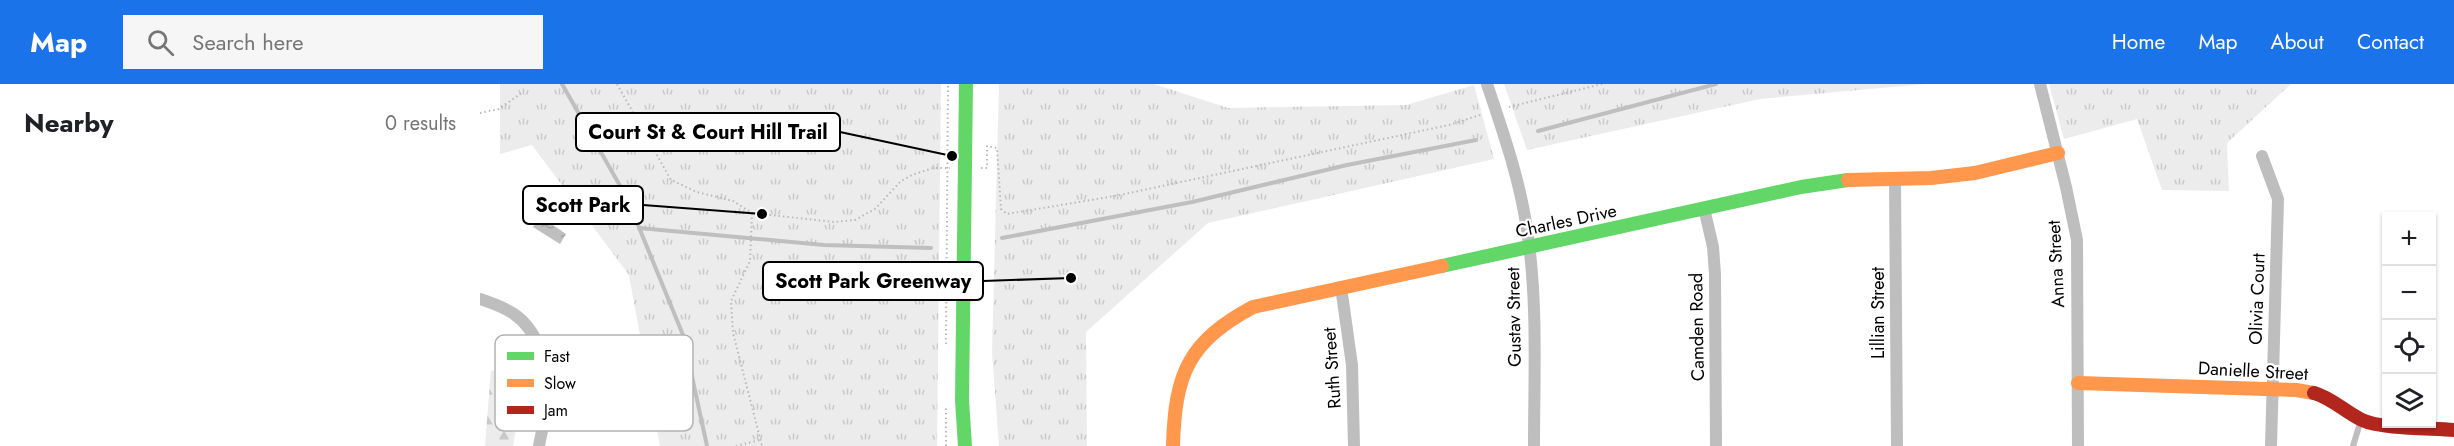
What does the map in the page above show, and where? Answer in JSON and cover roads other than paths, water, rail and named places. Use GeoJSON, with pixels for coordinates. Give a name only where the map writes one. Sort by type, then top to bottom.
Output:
{"type":"FeatureCollection","features":[{"type":"Feature","properties":{"kind":"street"},"geometry":{"type":"LineString","coordinates":[[965,446],[962,400],[966,84]]}},
{"type":"Feature","properties":{"kind":"street","name":"Gustav Street"},"geometry":{"type":"LineString","coordinates":[[1487,84],[1516,179],[1530,247],[1533,286],[1534,446]]}},
{"type":"Feature","properties":{"kind":"street","name":"Anna Street"},"geometry":{"type":"LineString","coordinates":[[2040,84],[2058,153],[2076,240],[2078,446]]}},
{"type":"Feature","properties":{"kind":"street","name":"Charles Drive"},"geometry":{"type":"LineString","coordinates":[[1173,446],[1174,404],[1185,367],[1206,337],[1224,323],[1253,307],[1704,208],[1844,180],[1895,180],[1975,173],[2058,153]]}},
{"type":"Feature","properties":{"kind":"street","name":"Olivia Court"},"geometry":{"type":"LineString","coordinates":[[2262,156],[2278,199],[2271,446]]}},
{"type":"Feature","properties":{"kind":"street","name":"Lillian Street"},"geometry":{"type":"LineString","coordinates":[[1895,180],[1898,446]]}},
{"type":"Feature","properties":{"kind":"street","name":"Camden Road"},"geometry":{"type":"LineString","coordinates":[[1704,208],[1713,248],[1715,274],[1716,446]]}},
{"type":"Feature","properties":{"kind":"street","name":"Ruth Street"},"geometry":{"type":"LineString","coordinates":[[1341,287],[1352,365],[1354,446]]}},
{"type":"Feature","properties":{"kind":"street"},"geometry":{"type":"LineString","coordinates":[[480,299],[515,314],[533,335]]}},
{"type":"Feature","properties":{"kind":"street","name":"Danielle Street"},"geometry":{"type":"LineString","coordinates":[[2078,383],[2273,388],[2316,393],[2336,402],[2361,420],[2390,427],[2454,430]]}},
{"type":"Feature","properties":{"kind":"street"},"geometry":{"type":"LineString","coordinates":[[538,446],[541,431]]}},
{"type":"Feature","properties":{"kind":"lane"},"geometry":{"type":"LineString","coordinates":[[2353,446],[2361,420]]}},
{"type":"Feature","properties":{"kind":"water"},"geometry":{"type":"Polygon","coordinates":[[[540,216],[566,234],[560,244],[533,227],[540,216]]]}},
{"type":"Feature","properties":{"kind":"waterway"},"geometry":{"type":"LineString","coordinates":[[562,84],[627,198],[683,335]]}},
{"type":"Feature","properties":{"kind":"waterway"},"geometry":{"type":"LineString","coordinates":[[1538,131],[1716,84]]}},
{"type":"Feature","properties":{"kind":"waterway"},"geometry":{"type":"LineString","coordinates":[[1002,238],[1192,202],[1347,165],[1476,140]]}},
{"type":"Feature","properties":{"kind":"waterway"},"geometry":{"type":"LineString","coordinates":[[639,228],[824,245],[931,248]]}},
{"type":"Feature","properties":{"kind":"waterway"},"geometry":{"type":"LineString","coordinates":[[693,381],[707,446]]}},
{"type":"Feature","properties":{"kind":"place","name":"Court St & Court Hill Trail"},"geometry":{"type":"Point","coordinates":[952,156]}},
{"type":"Feature","properties":{"kind":"place","name":"Scott Park"},"geometry":{"type":"Point","coordinates":[762,214]}},
{"type":"Feature","properties":{"kind":"place","name":"Scott Park Greenway"},"geometry":{"type":"Point","coordinates":[1071,278]}}]}
